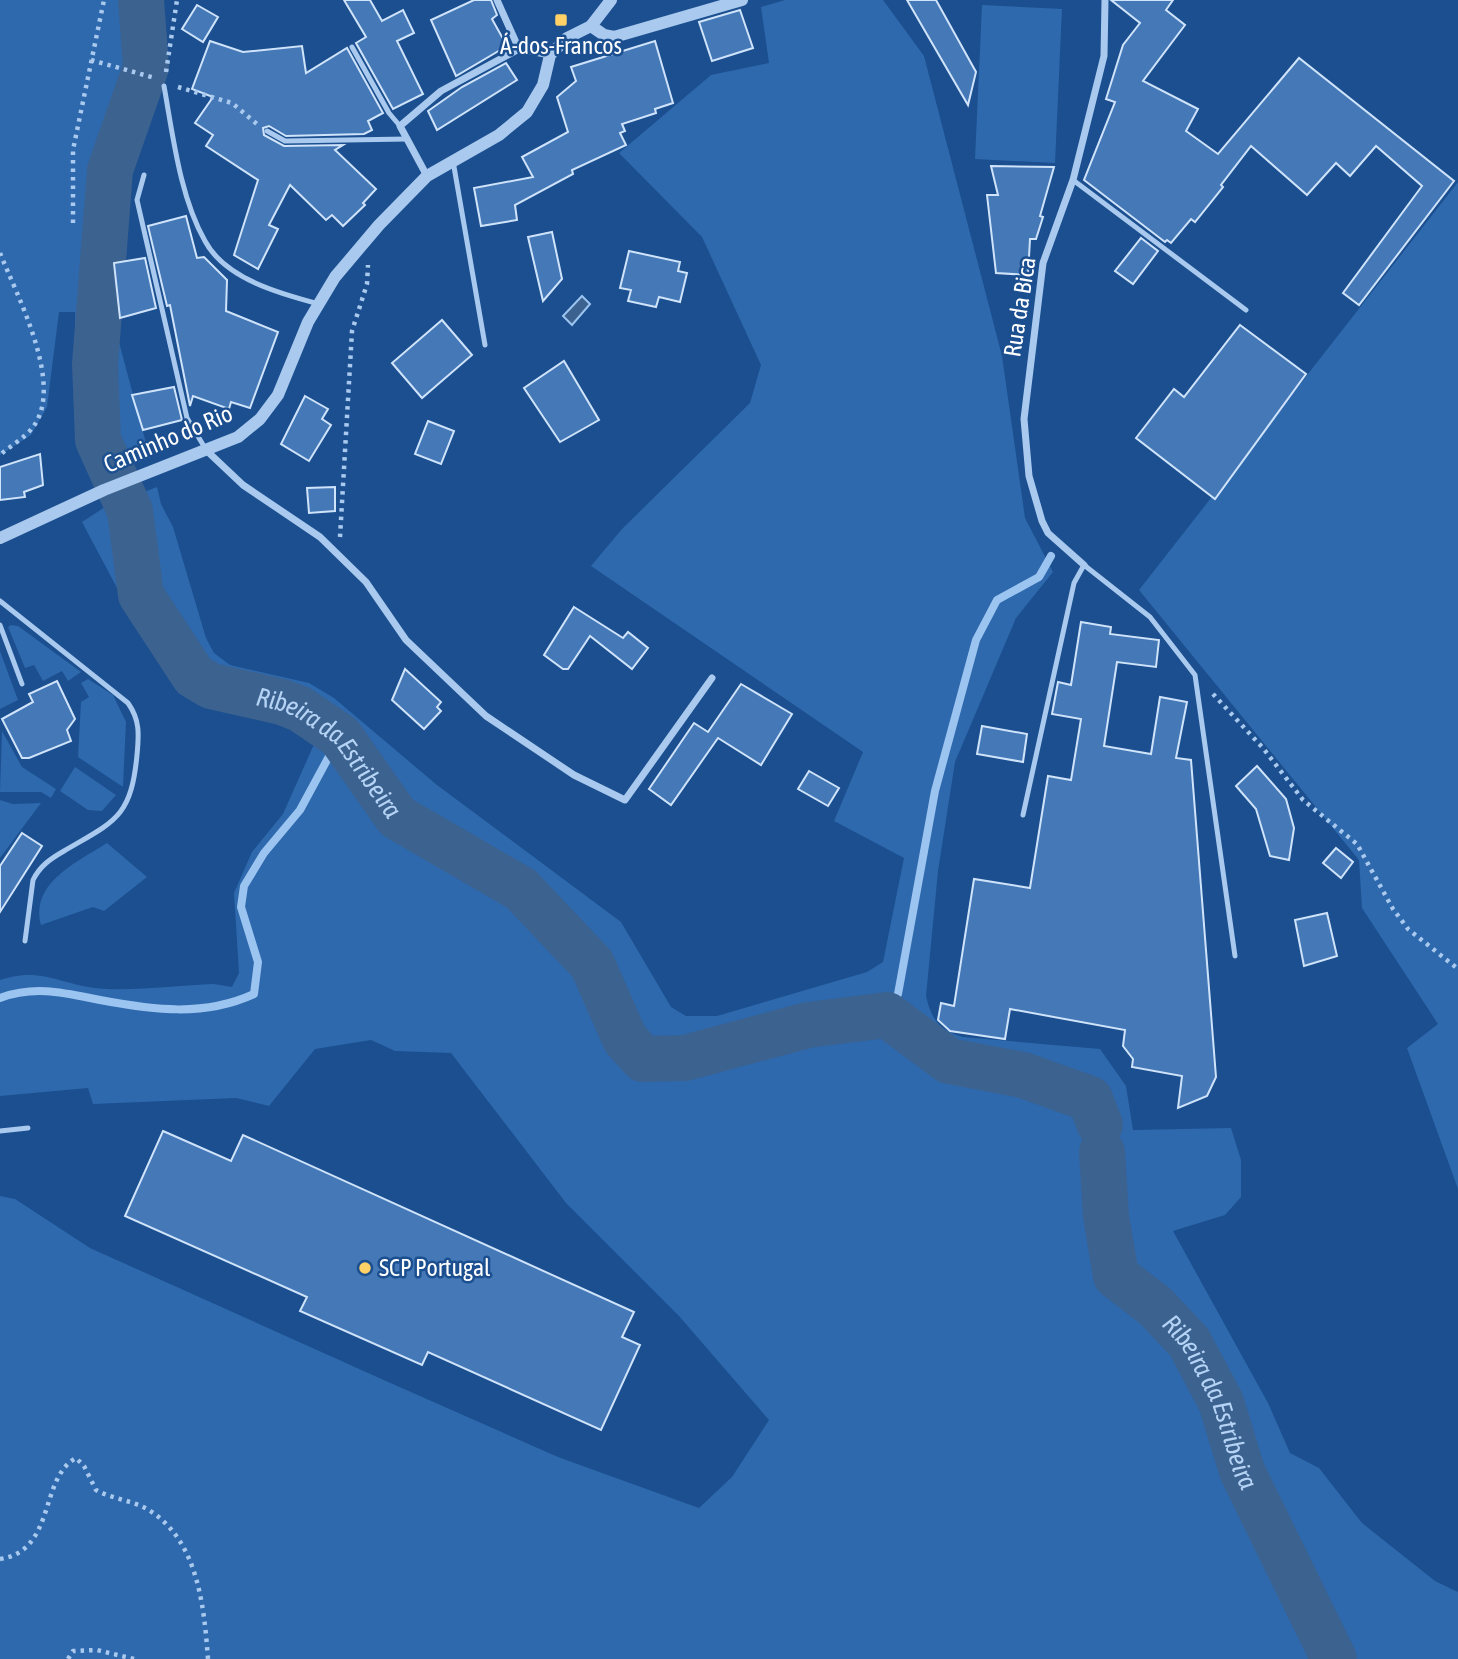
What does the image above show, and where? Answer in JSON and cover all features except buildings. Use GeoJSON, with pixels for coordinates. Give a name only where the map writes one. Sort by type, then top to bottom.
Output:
{"type":"FeatureCollection","features":[{"type":"Feature","properties":{"kind":"street"},"geometry":{"type":"LineString","coordinates":[[497,0],[519,49]]}},
{"type":"Feature","properties":{"kind":"street"},"geometry":{"type":"LineString","coordinates":[[428,176],[400,126],[441,91],[519,49],[550,55],[567,38],[591,26],[611,0]]}},
{"type":"Feature","properties":{"kind":"street"},"geometry":{"type":"LineString","coordinates":[[591,26],[604,35],[614,37],[742,0]]}},
{"type":"Feature","properties":{"kind":"street","name":"Rua da Bica"},"geometry":{"type":"LineString","coordinates":[[1084,565],[1048,533],[1042,521],[1029,476],[1024,419],[1043,263],[1073,180],[1104,56],[1105,0]]}},
{"type":"Feature","properties":{"kind":"street","name":"Caminho do Rio"},"geometry":{"type":"LineString","coordinates":[[0,538],[104,490],[238,437],[260,419],[278,395],[319,304],[335,277],[369,236],[428,176],[499,135],[527,112],[543,85],[550,55]]}},
{"type":"Feature","properties":{"kind":"street"},"geometry":{"type":"LineString","coordinates":[[207,451],[243,485],[320,537],[366,582],[406,640],[486,716],[574,775],[625,800],[712,678]]}},
{"type":"Feature","properties":{"kind":"lane"},"geometry":{"type":"LineString","coordinates":[[352,47],[389,113],[400,126]]}},
{"type":"Feature","properties":{"kind":"lane"},"geometry":{"type":"LineString","coordinates":[[164,86],[182,178],[205,243],[233,270],[283,295],[319,304]]}},
{"type":"Feature","properties":{"kind":"lane"},"geometry":{"type":"LineString","coordinates":[[267,131],[285,141],[407,139]]}},
{"type":"Feature","properties":{"kind":"lane"},"geometry":{"type":"LineString","coordinates":[[453,161],[485,345]]}},
{"type":"Feature","properties":{"kind":"lane"},"geometry":{"type":"LineString","coordinates":[[144,174],[137,200],[187,418],[207,451]]}},
{"type":"Feature","properties":{"kind":"lane"},"geometry":{"type":"LineString","coordinates":[[1073,180],[1246,310]]}},
{"type":"Feature","properties":{"kind":"lane"},"geometry":{"type":"LineString","coordinates":[[1023,815],[1074,583],[1084,565],[1150,617],[1195,675],[1235,956]]}},
{"type":"Feature","properties":{"kind":"lane"},"geometry":{"type":"LineString","coordinates":[[0,601],[128,703],[137,716],[139,733],[135,777],[122,812],[113,822],[49,859],[37,872],[33,880],[25,942]]}},
{"type":"Feature","properties":{"kind":"lane"},"geometry":{"type":"LineString","coordinates":[[0,625],[23,684]]}},
{"type":"Feature","properties":{"kind":"lane"},"geometry":{"type":"LineString","coordinates":[[0,1131],[28,1128]]}},
{"type":"Feature","properties":{"kind":"path"},"geometry":{"type":"LineString","coordinates":[[73,223],[73,150],[104,0]]}},
{"type":"Feature","properties":{"kind":"path"},"geometry":{"type":"LineString","coordinates":[[164,86],[177,0]]}},
{"type":"Feature","properties":{"kind":"path"},"geometry":{"type":"LineString","coordinates":[[92,60],[155,79]]}},
{"type":"Feature","properties":{"kind":"path"},"geometry":{"type":"LineString","coordinates":[[186,88],[232,103],[267,131]]}},
{"type":"Feature","properties":{"kind":"path"},"geometry":{"type":"LineString","coordinates":[[339,556],[352,331],[367,284],[369,236]]}},
{"type":"Feature","properties":{"kind":"path"},"geometry":{"type":"LineString","coordinates":[[0,253],[44,374],[44,396],[34,427],[0,455]]}},
{"type":"Feature","properties":{"kind":"path"},"geometry":{"type":"LineString","coordinates":[[1195,675],[1263,748],[1303,800],[1357,844],[1408,929],[1458,969]]}},
{"type":"Feature","properties":{"kind":"path"},"geometry":{"type":"LineString","coordinates":[[0,1559],[13,1557],[25,1550],[35,1535],[62,1474],[76,1458],[84,1466],[96,1490],[146,1508],[180,1541],[201,1597],[208,1659]]}},
{"type":"Feature","properties":{"kind":"path"},"geometry":{"type":"LineString","coordinates":[[68,1659],[73,1651],[97,1650],[134,1659]]}},
{"type":"Feature","properties":{"kind":"shaded area"},"geometry":{"type":"Polygon","coordinates":[[[0,0],[161,0],[142,133],[112,250],[116,331],[150,458],[103,476],[75,346],[75,312],[59,312],[47,407],[31,435],[0,455],[0,0]]]}},
{"type":"Feature","properties":{"kind":"shaded area"},"geometry":{"type":"Polygon","coordinates":[[[785,0],[883,0],[924,56],[1002,356],[1025,518],[1053,572],[1016,618],[955,762],[938,871],[926,996],[931,1011],[938,1023],[963,1037],[1100,1049],[1126,1086],[1133,1130],[1231,1128],[1241,1160],[1241,1197],[1225,1215],[1173,1231],[1268,1403],[1290,1453],[1319,1468],[1362,1523],[1435,1581],[1458,1592],[1458,1659],[0,1659],[0,1196],[15,1199],[90,1248],[386,1381],[558,1457],[699,1508],[732,1477],[769,1420],[679,1316],[566,1203],[451,1053],[395,1051],[371,1040],[315,1049],[269,1106],[236,1098],[93,1104],[88,1088],[0,1096],[0,980],[26,975],[108,989],[214,984],[232,987],[239,973],[234,893],[252,852],[283,814],[315,742],[279,718],[201,699],[142,635],[82,522],[105,507],[157,487],[161,504],[173,527],[206,638],[214,653],[230,665],[309,683],[334,698],[437,785],[621,922],[671,1007],[686,1016],[717,1016],[867,972],[883,962],[904,858],[834,821],[863,752],[591,566],[622,529],[750,403],[761,365],[702,237],[619,153],[711,75],[769,63],[761,7],[785,0]]]}},
{"type":"Feature","properties":{"kind":"shaded area"},"geometry":{"type":"Polygon","coordinates":[[[982,5],[1062,9],[1055,163],[975,159],[982,5]]]}},
{"type":"Feature","properties":{"kind":"shaded area"},"geometry":{"type":"Polygon","coordinates":[[[1458,182],[1458,1189],[1407,1048],[1438,1024],[1362,908],[1359,860],[1139,590],[1458,182]]]}},
{"type":"Feature","properties":{"kind":"shaded area"},"geometry":{"type":"Polygon","coordinates":[[[582,296],[590,304],[572,325],[563,316],[582,296]]]}},
{"type":"Feature","properties":{"kind":"shaded area"},"geometry":{"type":"Polygon","coordinates":[[[18,626],[81,672],[68,681],[62,671],[43,681],[34,665],[25,668],[8,627],[18,626]]]}},
{"type":"Feature","properties":{"kind":"shaded area"},"geometry":{"type":"Polygon","coordinates":[[[0,651],[18,700],[0,709],[0,651]]]}},
{"type":"Feature","properties":{"kind":"shaded area"},"geometry":{"type":"Polygon","coordinates":[[[88,679],[113,695],[126,722],[123,787],[78,757],[81,702],[89,697],[81,683],[88,679]]]}},
{"type":"Feature","properties":{"kind":"shaded area"},"geometry":{"type":"Polygon","coordinates":[[[2,731],[22,767],[56,789],[51,798],[41,792],[0,792],[2,731]]]}},
{"type":"Feature","properties":{"kind":"shaded area"},"geometry":{"type":"Polygon","coordinates":[[[75,767],[116,795],[102,811],[88,810],[60,791],[75,767]]]}},
{"type":"Feature","properties":{"kind":"shaded area"},"geometry":{"type":"Polygon","coordinates":[[[0,800],[13,804],[41,803],[0,858],[0,800]]]}},
{"type":"Feature","properties":{"kind":"shaded area"},"geometry":{"type":"Polygon","coordinates":[[[107,843],[147,877],[104,911],[93,907],[41,925],[39,910],[42,897],[49,886],[70,866],[107,843]]]}},
{"type":"Feature","properties":{"kind":"waterway","name":"Ribeira da Estribeira"},"geometry":{"type":"LineString","coordinates":[[141,0],[146,67],[110,170],[95,364],[98,440],[130,511],[141,595],[194,676],[211,686],[282,702],[300,709],[340,736],[397,817],[521,889],[592,964],[625,1039],[643,1059],[685,1058],[808,1025],[887,1015],[949,1061],[1023,1075],[1090,1099],[1100,1125]]}},
{"type":"Feature","properties":{"kind":"waterway"},"geometry":{"type":"LineString","coordinates":[[887,1015],[898,994],[935,791],[976,640],[997,600],[1039,577],[1051,556]]}},
{"type":"Feature","properties":{"kind":"waterway"},"geometry":{"type":"LineString","coordinates":[[0,998],[38,991],[139,1007],[197,1009],[254,994],[258,962],[241,907],[244,886],[264,853],[300,810],[340,736]]}},
{"type":"Feature","properties":{"kind":"waterway","name":"Ribeira da Estribeira"},"geometry":{"type":"LineString","coordinates":[[1102,1152],[1106,1216],[1116,1276],[1155,1306],[1189,1342],[1221,1402],[1242,1471],[1334,1659]]}},
{"type":"Feature","properties":{"kind":"place","name":"Á-dos-Francos"},"geometry":{"type":"Point","coordinates":[561,20]}},
{"type":"Feature","properties":{"kind":"place","name":"SCP Portugal"},"geometry":{"type":"Point","coordinates":[365,1268]}}]}
